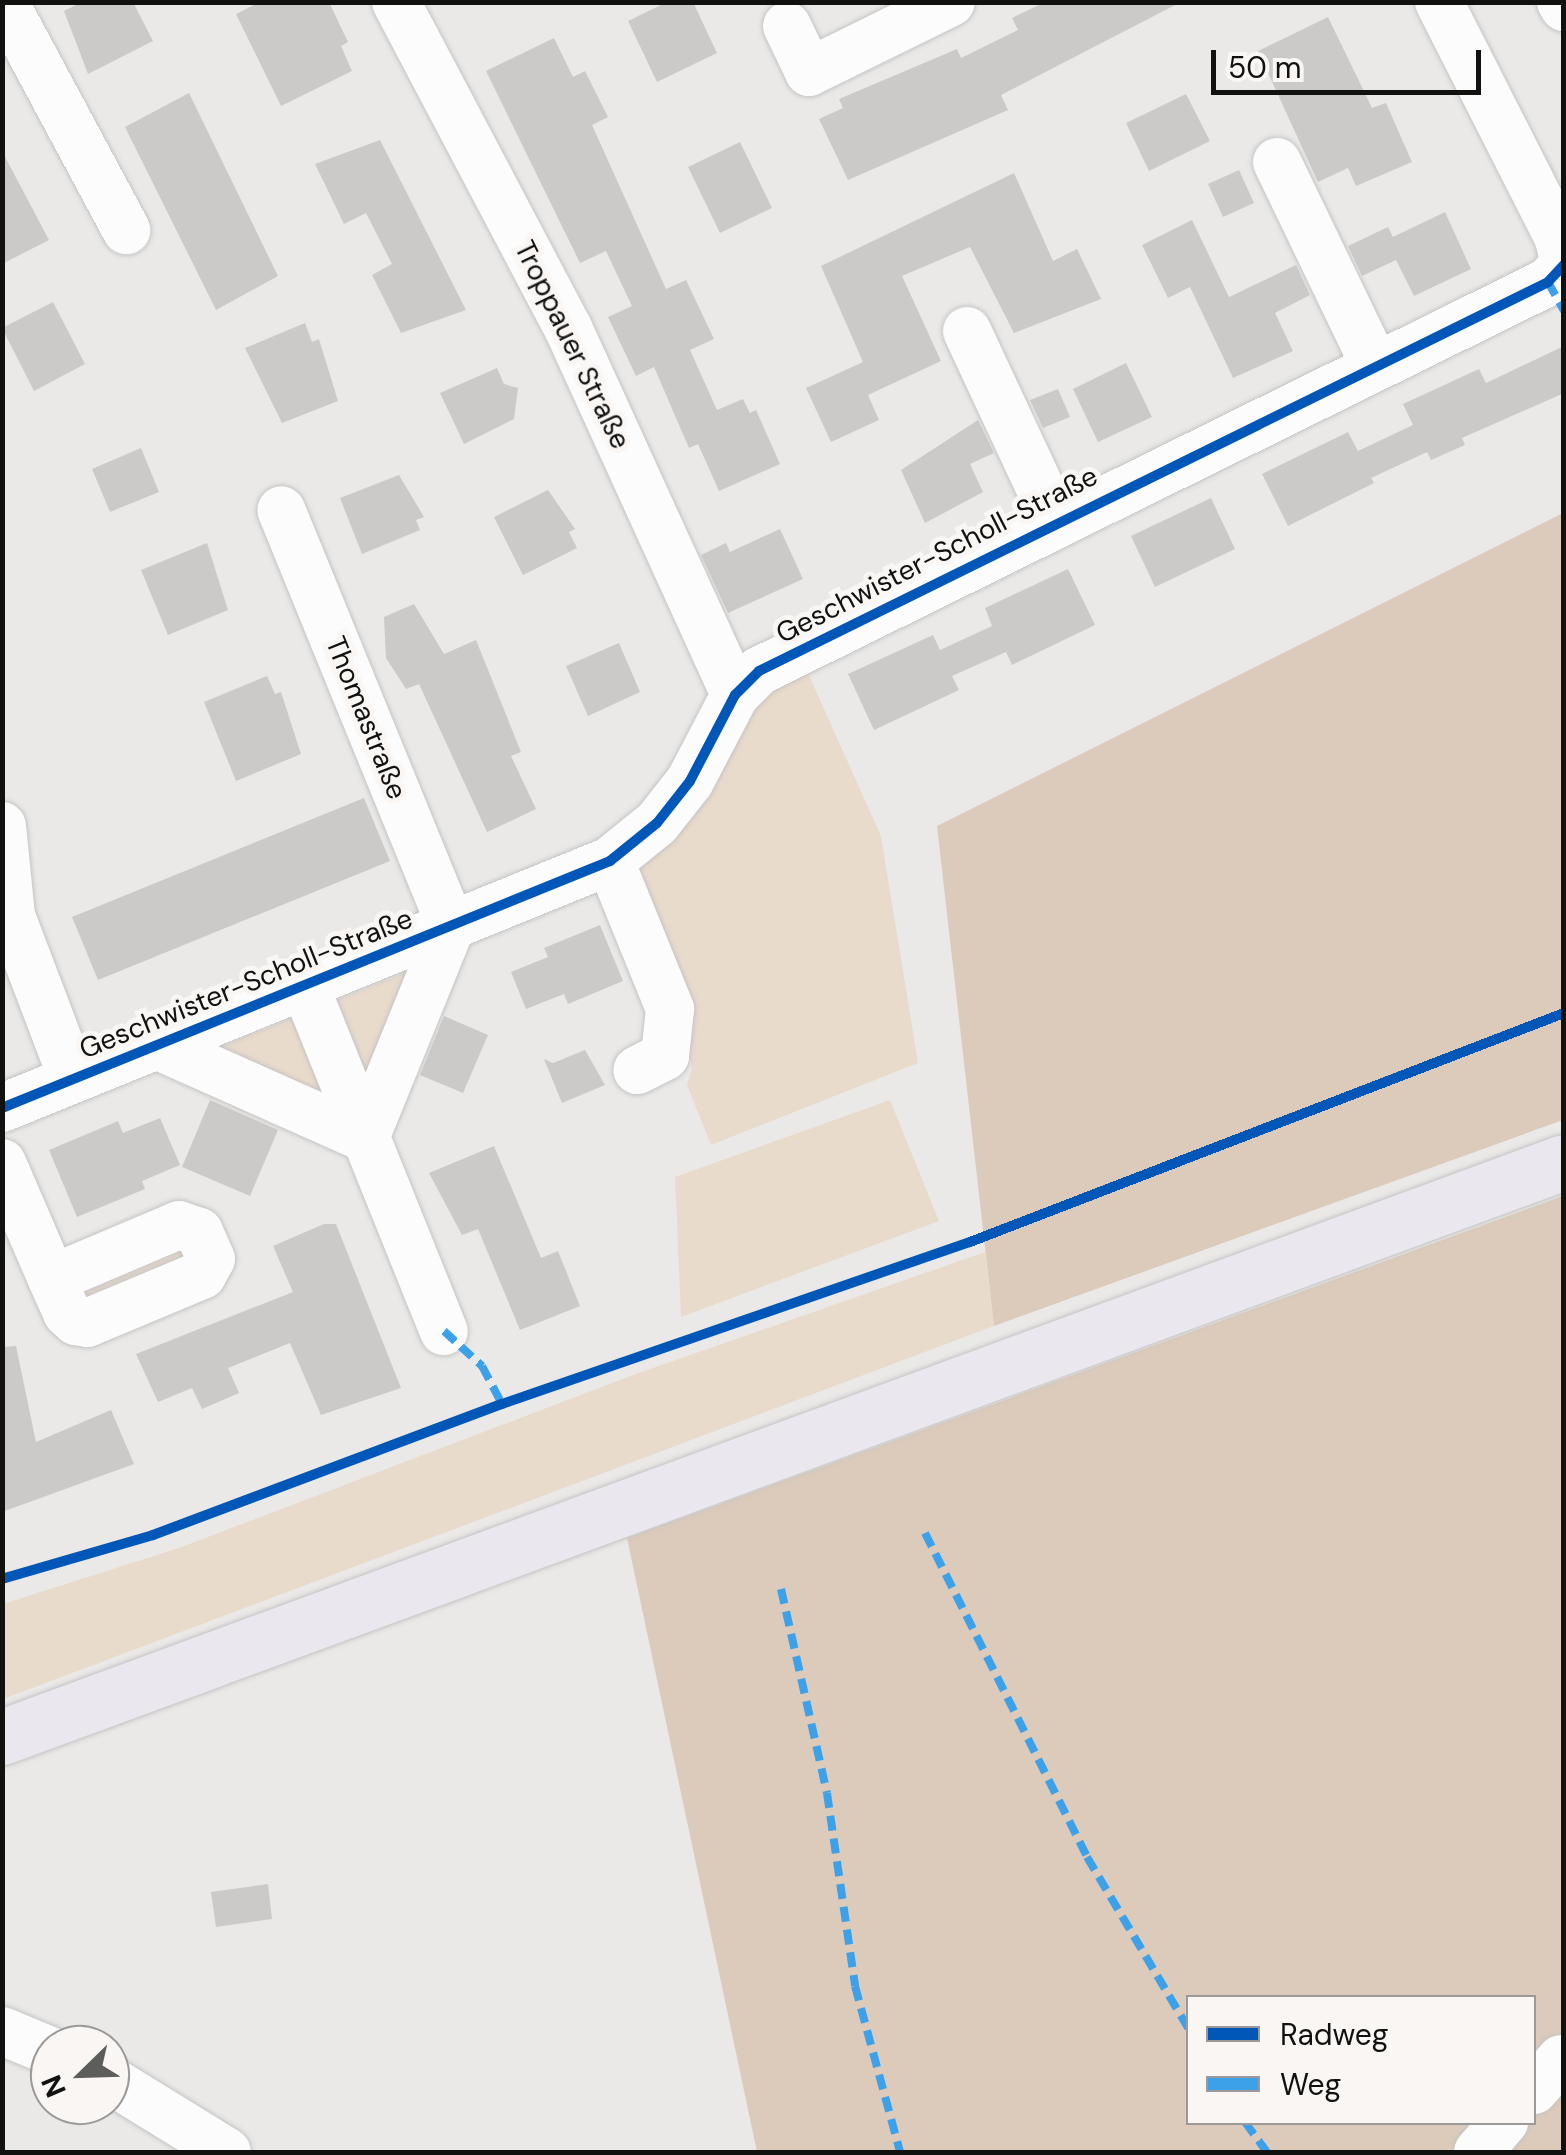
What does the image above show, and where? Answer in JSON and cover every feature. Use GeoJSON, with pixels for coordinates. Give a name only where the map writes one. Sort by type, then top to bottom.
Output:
{"type":"FeatureCollection","features":[{"type":"Feature","properties":{"kind":"main road"},"geometry":{"type":"LineString","coordinates":[[2,1736],[1564,1162]]}},
{"type":"Feature","properties":{"kind":"street"},"geometry":{"type":"LineString","coordinates":[[4,2],[126,230]]}},
{"type":"Feature","properties":{"kind":"street","name":"Troppauer Straße"},"geometry":{"type":"LineString","coordinates":[[396,2],[568,328],[735,694]]}},
{"type":"Feature","properties":{"kind":"street"},"geometry":{"type":"LineString","coordinates":[[787,26],[809,72],[951,2]]}},
{"type":"Feature","properties":{"kind":"street"},"geometry":{"type":"LineString","coordinates":[[1440,2],[1559,240],[1564,264]]}},
{"type":"Feature","properties":{"kind":"street"},"geometry":{"type":"LineString","coordinates":[[1277,162],[1374,364]]}},
{"type":"Feature","properties":{"kind":"street","name":"Geschwister-Scholl-Straße"},"geometry":{"type":"LineString","coordinates":[[2,1108],[72,1076],[161,1047],[610,861],[657,823],[690,780],[735,694],[758,671],[1055,520],[1548,282],[1564,264]]}},
{"type":"Feature","properties":{"kind":"street","name":"Geschwister-Scholl-Straße"},"geometry":{"type":"LineString","coordinates":[[967,331],[1055,520]]}},
{"type":"Feature","properties":{"kind":"street","name":"Thomastraße"},"geometry":{"type":"LineString","coordinates":[[281,510],[451,926]]}},
{"type":"Feature","properties":{"kind":"street"},"geometry":{"type":"LineString","coordinates":[[2,826],[11,916],[72,1076]]}},
{"type":"Feature","properties":{"kind":"street"},"geometry":{"type":"LineString","coordinates":[[610,861],[670,1009],[665,1056],[637,1070]]}},
{"type":"Feature","properties":{"kind":"street","name":"Geschwister-Scholl-Straße"},"geometry":{"type":"LineString","coordinates":[[365,1138],[451,926]]}},
{"type":"Feature","properties":{"kind":"street","name":"Geschwister-Scholl-Straße"},"geometry":{"type":"LineString","coordinates":[[305,986],[444,1331]]}},
{"type":"Feature","properties":{"kind":"street","name":"Geschwister-Scholl-Straße"},"geometry":{"type":"LineString","coordinates":[[161,1047],[365,1138]]}},
{"type":"Feature","properties":{"kind":"street"},"geometry":{"type":"LineString","coordinates":[[2,1163],[52,1279]]}},
{"type":"Feature","properties":{"kind":"street"},"geometry":{"type":"LineString","coordinates":[[2,2031],[30,2043]]}},
{"type":"Feature","properties":{"kind":"street"},"geometry":{"type":"LineString","coordinates":[[130,2092],[227,2152]]}},
{"type":"Feature","properties":{"kind":"street"},"geometry":{"type":"LineString","coordinates":[[1478,2152],[1501,2125]]}},
{"type":"Feature","properties":{"kind":"shaded area"},"geometry":{"type":"Polygon","coordinates":[[[1563,513],[1563,1120],[994,1326],[937,826],[1563,513]]]}},
{"type":"Feature","properties":{"kind":"shaded area"},"geometry":{"type":"Polygon","coordinates":[[[806,669],[881,836],[918,1063],[711,1145],[687,1085],[692,1068],[687,1034],[625,870],[749,706],[806,669]]]}},
{"type":"Feature","properties":{"kind":"shaded area"},"geometry":{"type":"Polygon","coordinates":[[[407,972],[361,1082],[330,1003],[407,972]]]}},
{"type":"Feature","properties":{"kind":"shaded area"},"geometry":{"type":"Polygon","coordinates":[[[292,1018],[324,1096],[211,1051],[292,1018]]]}},
{"type":"Feature","properties":{"kind":"shaded area"},"geometry":{"type":"Polygon","coordinates":[[[890,1100],[939,1221],[681,1317],[675,1177],[890,1100]]]}},
{"type":"Feature","properties":{"kind":"shaded area"},"geometry":{"type":"Polygon","coordinates":[[[1563,1196],[1563,2152],[757,2152],[627,1538],[1563,1196]]]}},
{"type":"Feature","properties":{"kind":"shaded area"},"geometry":{"type":"Polygon","coordinates":[[[180,1241],[195,1255],[90,1308],[79,1282],[180,1241]]]}},
{"type":"Feature","properties":{"kind":"shaded area"},"geometry":{"type":"Polygon","coordinates":[[[985,1252],[994,1326],[3,1699],[3,1604],[179,1548],[633,1375],[985,1252]]]}},
{"type":"Feature","properties":{"kind":"building"},"geometry":{"type":"Polygon","coordinates":[[[82,2],[133,2],[153,41],[88,74],[64,11],[82,2]]]}},
{"type":"Feature","properties":{"kind":"building"},"geometry":{"type":"Polygon","coordinates":[[[260,2],[329,2],[348,42],[341,46],[352,71],[281,106],[236,14],[260,2]]]}},
{"type":"Feature","properties":{"kind":"building"},"geometry":{"type":"Polygon","coordinates":[[[667,2],[693,2],[717,53],[657,82],[628,21],[667,2]]]}},
{"type":"Feature","properties":{"kind":"building"},"geometry":{"type":"Polygon","coordinates":[[[1045,2],[1181,2],[1001,95],[1008,110],[848,180],[819,119],[843,108],[839,99],[957,49],[961,58],[1018,30],[1012,18],[1045,2]]]}},
{"type":"Feature","properties":{"kind":"building"},"geometry":{"type":"Polygon","coordinates":[[[1328,17],[1372,108],[1386,103],[1412,162],[1356,186],[1348,168],[1318,182],[1258,51],[1328,17]]]}},
{"type":"Feature","properties":{"kind":"building"},"geometry":{"type":"Polygon","coordinates":[[[554,38],[573,77],[585,71],[608,117],[592,125],[666,289],[686,280],[714,339],[690,350],[717,410],[743,399],[750,413],[756,410],[780,464],[719,491],[698,444],[689,448],[654,367],[636,376],[608,317],[632,306],[606,251],[580,263],[486,71],[554,38]]]}},
{"type":"Feature","properties":{"kind":"building"},"geometry":{"type":"Polygon","coordinates":[[[189,93],[278,276],[216,310],[125,127],[189,93]]]}},
{"type":"Feature","properties":{"kind":"building"},"geometry":{"type":"Polygon","coordinates":[[[1186,94],[1210,141],[1149,171],[1126,123],[1186,94]]]}},
{"type":"Feature","properties":{"kind":"building"},"geometry":{"type":"Polygon","coordinates":[[[380,140],[466,310],[401,333],[372,275],[392,264],[366,213],[344,224],[315,164],[380,140]]]}},
{"type":"Feature","properties":{"kind":"building"},"geometry":{"type":"Polygon","coordinates":[[[740,142],[772,208],[720,233],[688,167],[740,142]]]}},
{"type":"Feature","properties":{"kind":"building"},"geometry":{"type":"Polygon","coordinates":[[[2,151],[49,240],[2,264],[2,151]]]}},
{"type":"Feature","properties":{"kind":"building"},"geometry":{"type":"Polygon","coordinates":[[[1239,170],[1254,203],[1223,217],[1208,184],[1239,170]]]}},
{"type":"Feature","properties":{"kind":"building"},"geometry":{"type":"Polygon","coordinates":[[[1014,173],[1053,261],[1077,249],[1101,299],[1014,333],[970,247],[902,276],[941,361],[868,395],[879,420],[831,442],[806,388],[863,362],[821,266],[1014,173]]]}},
{"type":"Feature","properties":{"kind":"building"},"geometry":{"type":"Polygon","coordinates":[[[1445,212],[1471,269],[1414,296],[1396,260],[1362,276],[1348,246],[1388,227],[1393,237],[1445,212]]]}},
{"type":"Feature","properties":{"kind":"building"},"geometry":{"type":"Polygon","coordinates":[[[1192,220],[1229,297],[1296,265],[1310,295],[1275,313],[1293,351],[1233,378],[1190,287],[1168,298],[1142,245],[1192,220]]]}},
{"type":"Feature","properties":{"kind":"building"},"geometry":{"type":"Polygon","coordinates":[[[53,302],[85,364],[34,391],[2,328],[53,302]]]}},
{"type":"Feature","properties":{"kind":"building"},"geometry":{"type":"Polygon","coordinates":[[[305,323],[312,342],[319,339],[338,401],[282,423],[245,348],[305,323]]]}},
{"type":"Feature","properties":{"kind":"building"},"geometry":{"type":"Polygon","coordinates":[[[1564,346],[1564,393],[1462,438],[1465,445],[1431,460],[1427,452],[1371,478],[1374,483],[1288,526],[1262,474],[1348,432],[1358,451],[1413,425],[1403,404],[1479,369],[1486,383],[1564,346]]]}},
{"type":"Feature","properties":{"kind":"building"},"geometry":{"type":"Polygon","coordinates":[[[1126,363],[1152,417],[1098,442],[1073,389],[1126,363]]]}},
{"type":"Feature","properties":{"kind":"building"},"geometry":{"type":"Polygon","coordinates":[[[497,368],[504,384],[518,388],[514,419],[464,444],[440,393],[497,368]]]}},
{"type":"Feature","properties":{"kind":"building"},"geometry":{"type":"Polygon","coordinates":[[[1058,389],[1070,417],[1043,428],[1030,400],[1058,389]]]}},
{"type":"Feature","properties":{"kind":"building"},"geometry":{"type":"Polygon","coordinates":[[[978,420],[994,453],[970,464],[983,492],[925,523],[901,470],[978,420]]]}},
{"type":"Feature","properties":{"kind":"building"},"geometry":{"type":"Polygon","coordinates":[[[141,448],[159,492],[110,512],[92,469],[141,448]]]}},
{"type":"Feature","properties":{"kind":"building"},"geometry":{"type":"Polygon","coordinates":[[[399,475],[424,517],[416,520],[420,530],[362,554],[340,498],[399,475]]]}},
{"type":"Feature","properties":{"kind":"building"},"geometry":{"type":"Polygon","coordinates":[[[548,490],[575,529],[569,532],[577,548],[523,575],[494,517],[548,490]]]}},
{"type":"Feature","properties":{"kind":"building"},"geometry":{"type":"Polygon","coordinates":[[[1211,498],[1235,549],[1155,587],[1131,536],[1211,498]]]}},
{"type":"Feature","properties":{"kind":"building"},"geometry":{"type":"Polygon","coordinates":[[[780,529],[803,579],[728,613],[701,555],[726,543],[730,552],[780,529]]]}},
{"type":"Feature","properties":{"kind":"building"},"geometry":{"type":"Polygon","coordinates":[[[207,543],[228,610],[168,635],[141,570],[207,543]]]}},
{"type":"Feature","properties":{"kind":"building"},"geometry":{"type":"Polygon","coordinates":[[[1068,569],[1095,625],[1012,665],[1006,652],[952,676],[959,690],[874,730],[848,674],[933,635],[940,650],[992,626],[985,608],[1068,569]]]}},
{"type":"Feature","properties":{"kind":"building"},"geometry":{"type":"Polygon","coordinates":[[[414,604],[444,654],[476,640],[521,752],[511,756],[536,809],[487,832],[419,684],[406,689],[386,658],[384,617],[414,604]]]}},
{"type":"Feature","properties":{"kind":"building"},"geometry":{"type":"Polygon","coordinates":[[[619,643],[640,692],[588,716],[566,666],[619,643]]]}},
{"type":"Feature","properties":{"kind":"building"},"geometry":{"type":"Polygon","coordinates":[[[267,676],[275,694],[281,692],[301,754],[236,781],[204,702],[267,676]]]}},
{"type":"Feature","properties":{"kind":"building"},"geometry":{"type":"Polygon","coordinates":[[[364,798],[390,861],[98,980],[72,917],[364,798]]]}},
{"type":"Feature","properties":{"kind":"building"},"geometry":{"type":"Polygon","coordinates":[[[600,925],[623,981],[568,1004],[564,994],[526,1009],[511,972],[548,957],[544,948],[600,925]]]}},
{"type":"Feature","properties":{"kind":"building"},"geometry":{"type":"Polygon","coordinates":[[[444,1016],[488,1035],[463,1093],[420,1075],[444,1016]]]}},
{"type":"Feature","properties":{"kind":"building"},"geometry":{"type":"Polygon","coordinates":[[[585,1050],[605,1085],[562,1103],[544,1059],[553,1063],[585,1050]]]}},
{"type":"Feature","properties":{"kind":"building"},"geometry":{"type":"Polygon","coordinates":[[[210,1100],[278,1130],[250,1196],[182,1167],[210,1100]]]}},
{"type":"Feature","properties":{"kind":"building"},"geometry":{"type":"Polygon","coordinates":[[[160,1118],[180,1165],[142,1181],[145,1189],[77,1217],[49,1150],[118,1121],[123,1133],[160,1118]]]}},
{"type":"Feature","properties":{"kind":"building"},"geometry":{"type":"Polygon","coordinates":[[[494,1146],[541,1258],[558,1251],[580,1306],[520,1330],[478,1229],[462,1235],[429,1173],[494,1146]]]}},
{"type":"Feature","properties":{"kind":"building"},"geometry":{"type":"Polygon","coordinates":[[[324,1224],[336,1224],[401,1388],[321,1415],[290,1343],[228,1368],[239,1393],[202,1409],[192,1388],[158,1402],[136,1354],[293,1292],[273,1246],[324,1224]]]}},
{"type":"Feature","properties":{"kind":"building"},"geometry":{"type":"Polygon","coordinates":[[[16,1346],[36,1442],[111,1410],[134,1464],[2,1512],[2,1347],[16,1346]]]}},
{"type":"Feature","properties":{"kind":"building"},"geometry":{"type":"Polygon","coordinates":[[[268,1884],[272,1919],[216,1927],[211,1892],[268,1884]]]}},
{"type":"Feature","properties":{"kind":"marked path"},"geometry":{"type":"LineString","coordinates":[[1548,282],[1564,311]]}},
{"type":"Feature","properties":{"kind":"marked path"},"geometry":{"type":"LineString","coordinates":[[444,1331],[482,1366],[502,1404]]}},
{"type":"Feature","properties":{"kind":"marked path"},"geometry":{"type":"LineString","coordinates":[[925,1533],[1087,1857],[1186,2025]]}},
{"type":"Feature","properties":{"kind":"marked path"},"geometry":{"type":"LineString","coordinates":[[781,1589],[827,1793],[855,1986],[900,2152]]}},
{"type":"Feature","properties":{"kind":"marked path"},"geometry":{"type":"LineString","coordinates":[[1247,2125],[1267,2152]]}},
{"type":"Feature","properties":{"kind":"cycle path"},"geometry":{"type":"LineString","coordinates":[[2,1108],[610,861],[657,823],[690,781],[735,695],[759,671],[1548,282],[1564,265]]}},
{"type":"Feature","properties":{"kind":"cycle path"},"geometry":{"type":"LineString","coordinates":[[2,1579],[153,1535],[502,1404],[970,1242],[1564,1013]]}}]}
